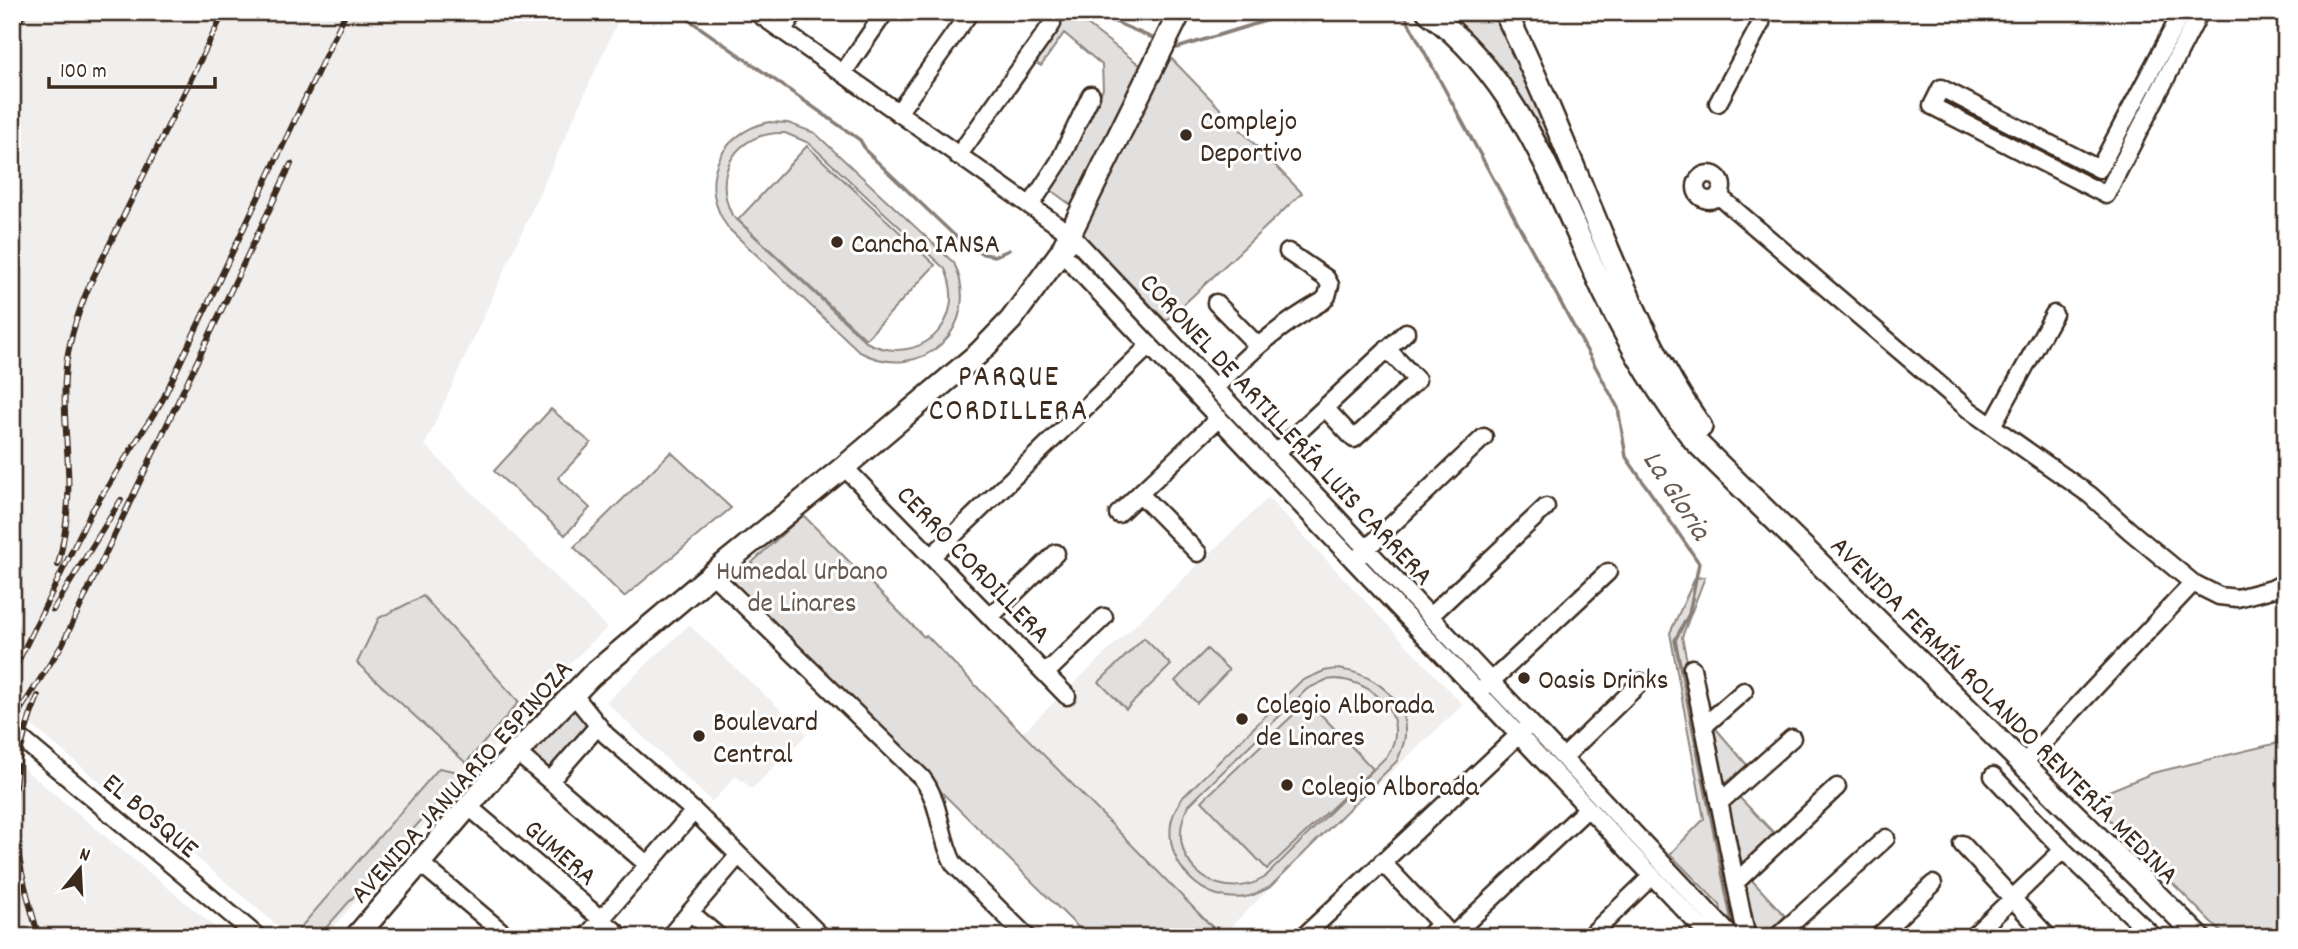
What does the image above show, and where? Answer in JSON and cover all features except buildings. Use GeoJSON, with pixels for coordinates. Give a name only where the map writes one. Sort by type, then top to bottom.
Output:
{"type":"FeatureCollection","features":[{"type":"Feature","properties":{"kind":"main road","name":"AVENIDA JANUARIO ESPINOZA"},"geometry":{"type":"LineString","coordinates":[[356,937],[516,752],[573,694],[623,648],[844,467],[996,337],[1026,303],[1066,243],[1180,12]]}},
{"type":"Feature","properties":{"kind":"main road","name":"AVENIDA FERMÍN ROLANDO RENTERÍA MEDINA"},"geometry":{"type":"LineString","coordinates":[[1428,12],[1490,73],[1521,117],[1545,159],[1620,324],[1668,407],[1695,440],[2199,937]]}},
{"type":"Feature","properties":{"kind":"main road","name":"AVENIDA FERMÍN ROLANDO RENTERÍA MEDINA"},"geometry":{"type":"LineString","coordinates":[[1505,12],[1543,94],[1629,299],[1657,356],[1709,439],[1775,520]]}},
{"type":"Feature","properties":{"kind":"street"},"geometry":{"type":"LineString","coordinates":[[12,15],[17,12]]}},
{"type":"Feature","properties":{"kind":"street","name":"CORONEL DE ARTILLERÍA LUIS CARRERA"},"geometry":{"type":"LineString","coordinates":[[756,12],[1030,206],[1066,243],[1108,275],[1430,616],[1485,687]]}},
{"type":"Feature","properties":{"kind":"street"},"geometry":{"type":"LineString","coordinates":[[782,31],[795,12]]}},
{"type":"Feature","properties":{"kind":"street"},"geometry":{"type":"LineString","coordinates":[[842,74],[885,12]]}},
{"type":"Feature","properties":{"kind":"street"},"geometry":{"type":"LineString","coordinates":[[898,113],[970,12]]}},
{"type":"Feature","properties":{"kind":"street"},"geometry":{"type":"LineString","coordinates":[[1718,103],[1761,23],[1763,12]]}},
{"type":"Feature","properties":{"kind":"street"},"geometry":{"type":"LineString","coordinates":[[2099,169],[2182,12]]}},
{"type":"Feature","properties":{"kind":"street"},"geometry":{"type":"LineString","coordinates":[[2115,177],[1941,88],[1932,106],[2106,195],[2200,12]]}},
{"type":"Feature","properties":{"kind":"street"},"geometry":{"type":"LineString","coordinates":[[958,156],[1052,24]]}},
{"type":"Feature","properties":{"kind":"street"},"geometry":{"type":"LineString","coordinates":[[1030,206],[1059,162],[1091,95]]}},
{"type":"Feature","properties":{"kind":"street"},"geometry":{"type":"LineString","coordinates":[[1719,196],[1968,409],[2090,495],[2193,583],[2219,596],[2237,597],[2272,589],[2286,582]]}},
{"type":"Feature","properties":{"kind":"street","name":"CORONEL DE ARTILLERÍA LUIS CARRERA"},"geometry":{"type":"LineString","coordinates":[[1066,243],[1095,287],[1354,561],[1525,729],[1588,808],[1710,937]]}},
{"type":"Feature","properties":{"kind":"street"},"geometry":{"type":"LineString","coordinates":[[1215,388],[1257,345],[1283,325],[1323,301],[1329,291],[1330,285],[1326,278],[1288,252]]}},
{"type":"Feature","properties":{"kind":"street"},"geometry":{"type":"LineString","coordinates":[[1095,287],[1108,275]]}},
{"type":"Feature","properties":{"kind":"street"},"geometry":{"type":"LineString","coordinates":[[1216,303],[1257,345]]}},
{"type":"Feature","properties":{"kind":"street"},"geometry":{"type":"LineString","coordinates":[[1992,426],[2054,314]]}},
{"type":"Feature","properties":{"kind":"street"},"geometry":{"type":"LineString","coordinates":[[1276,453],[1406,332]]}},
{"type":"Feature","properties":{"kind":"street"},"geometry":{"type":"LineString","coordinates":[[932,556],[1150,345]]}},
{"type":"Feature","properties":{"kind":"street"},"geometry":{"type":"LineString","coordinates":[[1325,408],[1354,439],[1417,380],[1387,349]]}},
{"type":"Feature","properties":{"kind":"street"},"geometry":{"type":"LineString","coordinates":[[1185,382],[1199,371]]}},
{"type":"Feature","properties":{"kind":"street"},"geometry":{"type":"LineString","coordinates":[[1118,514],[1219,418]]}},
{"type":"Feature","properties":{"kind":"street"},"geometry":{"type":"LineString","coordinates":[[1354,561],[1484,437]]}},
{"type":"Feature","properties":{"kind":"street","name":"CERRO CORDILLERA"},"geometry":{"type":"LineString","coordinates":[[844,467],[1067,696]]}},
{"type":"Feature","properties":{"kind":"street"},"geometry":{"type":"LineString","coordinates":[[1140,494],[1198,553]]}},
{"type":"Feature","properties":{"kind":"street"},"geometry":{"type":"LineString","coordinates":[[1430,616],[1546,507]]}},
{"type":"Feature","properties":{"kind":"street"},"geometry":{"type":"LineString","coordinates":[[990,617],[1056,554]]}},
{"type":"Feature","properties":{"kind":"street"},"geometry":{"type":"LineString","coordinates":[[1485,687],[1608,572]]}},
{"type":"Feature","properties":{"kind":"street"},"geometry":{"type":"LineString","coordinates":[[712,573],[922,778],[930,790],[954,864],[1027,937]]}},
{"type":"Feature","properties":{"kind":"street"},"geometry":{"type":"LineString","coordinates":[[2023,764],[2193,583]]}},
{"type":"Feature","properties":{"kind":"street"},"geometry":{"type":"LineString","coordinates":[[1046,673],[1104,617]]}},
{"type":"Feature","properties":{"kind":"street"},"geometry":{"type":"LineString","coordinates":[[1692,668],[1736,881],[1745,929],[1744,937]]}},
{"type":"Feature","properties":{"kind":"street"},"geometry":{"type":"LineString","coordinates":[[1563,758],[1641,682]]}},
{"type":"Feature","properties":{"kind":"street"},"geometry":{"type":"LineString","coordinates":[[1704,726],[1744,691]]}},
{"type":"Feature","properties":{"kind":"street"},"geometry":{"type":"LineString","coordinates":[[573,694],[606,735],[694,811],[822,937]]}},
{"type":"Feature","properties":{"kind":"street"},"geometry":{"type":"LineString","coordinates":[[550,781],[598,726]]}},
{"type":"Feature","properties":{"kind":"street"},"geometry":{"type":"LineString","coordinates":[[1303,937],[1525,729]]}},
{"type":"Feature","properties":{"kind":"street","name":"CORONEL DE ARTILLERÍA LUIS CARRERA"},"geometry":{"type":"LineString","coordinates":[[1525,729],[1563,758],[1732,937]]}},
{"type":"Feature","properties":{"kind":"street","name":"EL BOSQUE"},"geometry":{"type":"LineString","coordinates":[[12,731],[258,937]]}},
{"type":"Feature","properties":{"kind":"street"},"geometry":{"type":"LineString","coordinates":[[1720,803],[1792,738]]}},
{"type":"Feature","properties":{"kind":"street"},"geometry":{"type":"LineString","coordinates":[[516,752],[648,865]]}},
{"type":"Feature","properties":{"kind":"street"},"geometry":{"type":"LineString","coordinates":[[1993,776],[2063,850],[2154,937]]}},
{"type":"Feature","properties":{"kind":"street"},"geometry":{"type":"LineString","coordinates":[[1736,881],[1837,787]]}},
{"type":"Feature","properties":{"kind":"street","name":"GUMERA"},"geometry":{"type":"LineString","coordinates":[[468,806],[622,937]]}},
{"type":"Feature","properties":{"kind":"street"},"geometry":{"type":"LineString","coordinates":[[1382,862],[1453,937],[1588,808]]}},
{"type":"Feature","properties":{"kind":"street"},"geometry":{"type":"LineString","coordinates":[[586,937],[694,811]]}},
{"type":"Feature","properties":{"kind":"street"},"geometry":{"type":"LineString","coordinates":[[1777,937],[1886,838]]}},
{"type":"Feature","properties":{"kind":"street"},"geometry":{"type":"LineString","coordinates":[[1962,845],[2048,937]]}},
{"type":"Feature","properties":{"kind":"street"},"geometry":{"type":"LineString","coordinates":[[1972,937],[2063,850]]}},
{"type":"Feature","properties":{"kind":"street"},"geometry":{"type":"LineString","coordinates":[[669,937],[738,856]]}},
{"type":"Feature","properties":{"kind":"street"},"geometry":{"type":"LineString","coordinates":[[419,862],[508,937]]}},
{"type":"Feature","properties":{"kind":"street"},"geometry":{"type":"LineString","coordinates":[[1589,937],[1652,876]]}},
{"type":"Feature","properties":{"kind":"street"},"geometry":{"type":"LineString","coordinates":[[1878,937],[1933,884]]}},
{"type":"Feature","properties":{"kind":"street"},"geometry":{"type":"LineString","coordinates":[[690,912],[719,937]]}},
{"type":"Feature","properties":{"kind":"street"},"geometry":{"type":"LineString","coordinates":[[1427,937],[1441,924]]}},
{"type":"Feature","properties":{"kind":"shaded area"},"geometry":{"type":"Polygon","coordinates":[[[30,12],[622,12],[425,445],[607,628],[567,666],[324,937],[291,937],[110,785],[107,788],[12,709],[12,22],[30,12]]]}},
{"type":"Feature","properties":{"kind":"shaded area","name":"Colegio Alborada de Linares"},"geometry":{"type":"Polygon","coordinates":[[[1268,498],[1463,705],[1221,936],[1022,733],[1268,498]]]}},
{"type":"Feature","properties":{"kind":"shaded area"},"geometry":{"type":"Polygon","coordinates":[[[689,625],[807,734],[752,789],[736,776],[712,802],[606,702],[689,625]]]}},
{"type":"Feature","properties":{"kind":"shaded area"},"geometry":{"type":"Polygon","coordinates":[[[23,768],[226,937],[12,937],[12,771],[23,768]]]}},
{"type":"Feature","properties":{"kind":"green space"},"geometry":{"type":"Polygon","coordinates":[[[1065,12],[1078,18],[1144,68],[1075,208],[1048,188],[1072,153],[1103,89],[1102,65],[1064,33],[1041,66],[1033,61],[1065,12]]]}},
{"type":"Feature","properties":{"kind":"green space"},"geometry":{"type":"Polygon","coordinates":[[[1441,12],[1498,12],[1568,165],[1558,164],[1529,117],[1441,12]]]}},
{"type":"Feature","properties":{"kind":"green space","name":"Complejo Deportivo"},"geometry":{"type":"Polygon","coordinates":[[[1167,54],[1302,193],[1166,321],[1080,232],[1167,54]]]}},
{"type":"Feature","properties":{"kind":"green space"},"geometry":{"type":"Polygon","coordinates":[[[769,122],[788,123],[815,133],[954,263],[961,287],[961,309],[954,328],[942,344],[925,355],[905,361],[883,360],[860,352],[729,229],[719,213],[714,196],[717,164],[736,138],[751,128],[769,122]],[[785,133],[768,134],[742,147],[727,170],[726,199],[732,215],[866,342],[885,349],[904,350],[920,345],[934,336],[944,323],[950,307],[951,289],[945,269],[809,143],[785,133]]]}},
{"type":"Feature","properties":{"kind":"green space","name":"Cancha IANSA"},"geometry":{"type":"Polygon","coordinates":[[[807,146],[935,265],[866,339],[738,220],[807,146]]]}},
{"type":"Feature","properties":{"kind":"green space"},"geometry":{"type":"Polygon","coordinates":[[[551,409],[591,443],[558,478],[590,508],[565,535],[494,471],[551,409]]]}},
{"type":"Feature","properties":{"kind":"green space"},"geometry":{"type":"Polygon","coordinates":[[[671,452],[731,508],[624,597],[574,547],[671,452]]]}},
{"type":"Feature","properties":{"kind":"green space","name":"Humedal Urbano de Linares"},"geometry":{"type":"Polygon","coordinates":[[[803,515],[924,637],[926,635],[1222,937],[1088,937],[730,583],[803,515]]]}},
{"type":"Feature","properties":{"kind":"green space"},"geometry":{"type":"Polygon","coordinates":[[[1705,577],[1682,637],[1744,937],[1726,937],[1720,905],[1670,854],[1704,819],[1670,633],[1695,578],[1705,577]]]}},
{"type":"Feature","properties":{"kind":"green space"},"geometry":{"type":"Polygon","coordinates":[[[423,596],[519,702],[466,763],[357,663],[379,618],[423,596]]]}},
{"type":"Feature","properties":{"kind":"green space"},"geometry":{"type":"Polygon","coordinates":[[[1144,638],[1171,665],[1126,709],[1099,682],[1144,638]]]}},
{"type":"Feature","properties":{"kind":"green space"},"geometry":{"type":"Polygon","coordinates":[[[1207,649],[1229,670],[1197,703],[1175,681],[1207,649]]]}},
{"type":"Feature","properties":{"kind":"green space"},"geometry":{"type":"Polygon","coordinates":[[[1336,669],[1361,675],[1384,688],[1393,698],[1404,720],[1405,734],[1397,761],[1270,887],[1248,896],[1230,898],[1202,888],[1190,878],[1174,854],[1172,821],[1181,799],[1301,681],[1336,669]],[[1326,680],[1307,689],[1189,805],[1182,824],[1181,842],[1187,858],[1197,872],[1211,881],[1227,886],[1245,885],[1264,878],[1388,755],[1395,734],[1391,712],[1377,695],[1347,681],[1326,680]]]}},
{"type":"Feature","properties":{"kind":"green space"},"geometry":{"type":"Polygon","coordinates":[[[574,699],[594,726],[549,776],[522,751],[574,699]]]}},
{"type":"Feature","properties":{"kind":"green space","name":"Colegio Alborada"},"geometry":{"type":"Polygon","coordinates":[[[1308,701],[1373,769],[1267,869],[1202,801],[1308,701]]]}},
{"type":"Feature","properties":{"kind":"green space"},"geometry":{"type":"Polygon","coordinates":[[[1712,724],[1747,765],[1720,789],[1708,728],[1712,724]]]}},
{"type":"Feature","properties":{"kind":"green space"},"geometry":{"type":"Polygon","coordinates":[[[2286,741],[2286,937],[2226,937],[2089,799],[2153,773],[2286,741]]]}},
{"type":"Feature","properties":{"kind":"green space"},"geometry":{"type":"Polygon","coordinates":[[[439,768],[463,773],[318,937],[304,937],[299,929],[439,768]]]}},
{"type":"Feature","properties":{"kind":"green space"},"geometry":{"type":"Polygon","coordinates":[[[1735,793],[1774,833],[1742,863],[1727,800],[1735,793]]]}},
{"type":"Feature","properties":{"kind":"green space"},"geometry":{"type":"Polygon","coordinates":[[[1747,875],[1785,916],[1763,937],[1757,937],[1744,877],[1747,875]]]}},
{"type":"Feature","properties":{"kind":"waterway"},"geometry":{"type":"LineString","coordinates":[[678,12],[860,140],[867,152],[954,235],[983,254],[995,256],[1009,250]]}},
{"type":"Feature","properties":{"kind":"waterway","name":"La Gloria"},"geometry":{"type":"LineString","coordinates":[[1101,12],[1101,16],[1155,39]]}},
{"type":"Feature","properties":{"kind":"waterway","name":"La Gloria"},"geometry":{"type":"LineString","coordinates":[[1174,47],[1294,12]]}},
{"type":"Feature","properties":{"kind":"waterway","name":"La Gloria"},"geometry":{"type":"LineString","coordinates":[[1398,12],[1406,18],[1618,408],[1626,457],[1699,563],[1689,614],[1675,640],[1732,921]]}},
{"type":"Feature","properties":{"kind":"waterway"},"geometry":{"type":"LineString","coordinates":[[2281,884],[2286,879]]}},
{"type":"Feature","properties":{"kind":"railway"},"geometry":{"type":"LineString","coordinates":[[58,565],[68,505],[65,389],[66,365],[73,330],[90,284],[224,12]]}},
{"type":"Feature","properties":{"kind":"railway"},"geometry":{"type":"LineString","coordinates":[[12,674],[90,514],[162,401],[346,12]]}},
{"type":"Feature","properties":{"kind":"railway"},"geometry":{"type":"LineString","coordinates":[[12,723],[62,645],[291,164]]}},
{"type":"Feature","properties":{"kind":"railway"},"geometry":{"type":"LineString","coordinates":[[53,610],[121,500]]}},
{"type":"Feature","properties":{"kind":"railway"},"geometry":{"type":"LineString","coordinates":[[38,696],[19,759],[14,817],[22,874],[39,937]]}},
{"type":"Feature","properties":{"kind":"place","name":"Complejo Deportivo"},"geometry":{"type":"Point","coordinates":[1186,135]}},
{"type":"Feature","properties":{"kind":"place","name":"Cancha IANSA"},"geometry":{"type":"Point","coordinates":[837,242]}},
{"type":"Feature","properties":{"kind":"place","name":"Oasis Drinks"},"geometry":{"type":"Point","coordinates":[1524,678]}},
{"type":"Feature","properties":{"kind":"place","name":"Colegio Alborada de Linares"},"geometry":{"type":"Point","coordinates":[1242,719]}},
{"type":"Feature","properties":{"kind":"place","name":"Boulevard Central"},"geometry":{"type":"Point","coordinates":[699,736]}},
{"type":"Feature","properties":{"kind":"place","name":"Colegio Alborada"},"geometry":{"type":"Point","coordinates":[1287,785]}},
{"type":"Feature","properties":{"kind":"district","name":"PARQUE CORDILLERA"},"geometry":{"type":"Point","coordinates":[1009,392]}}]}
